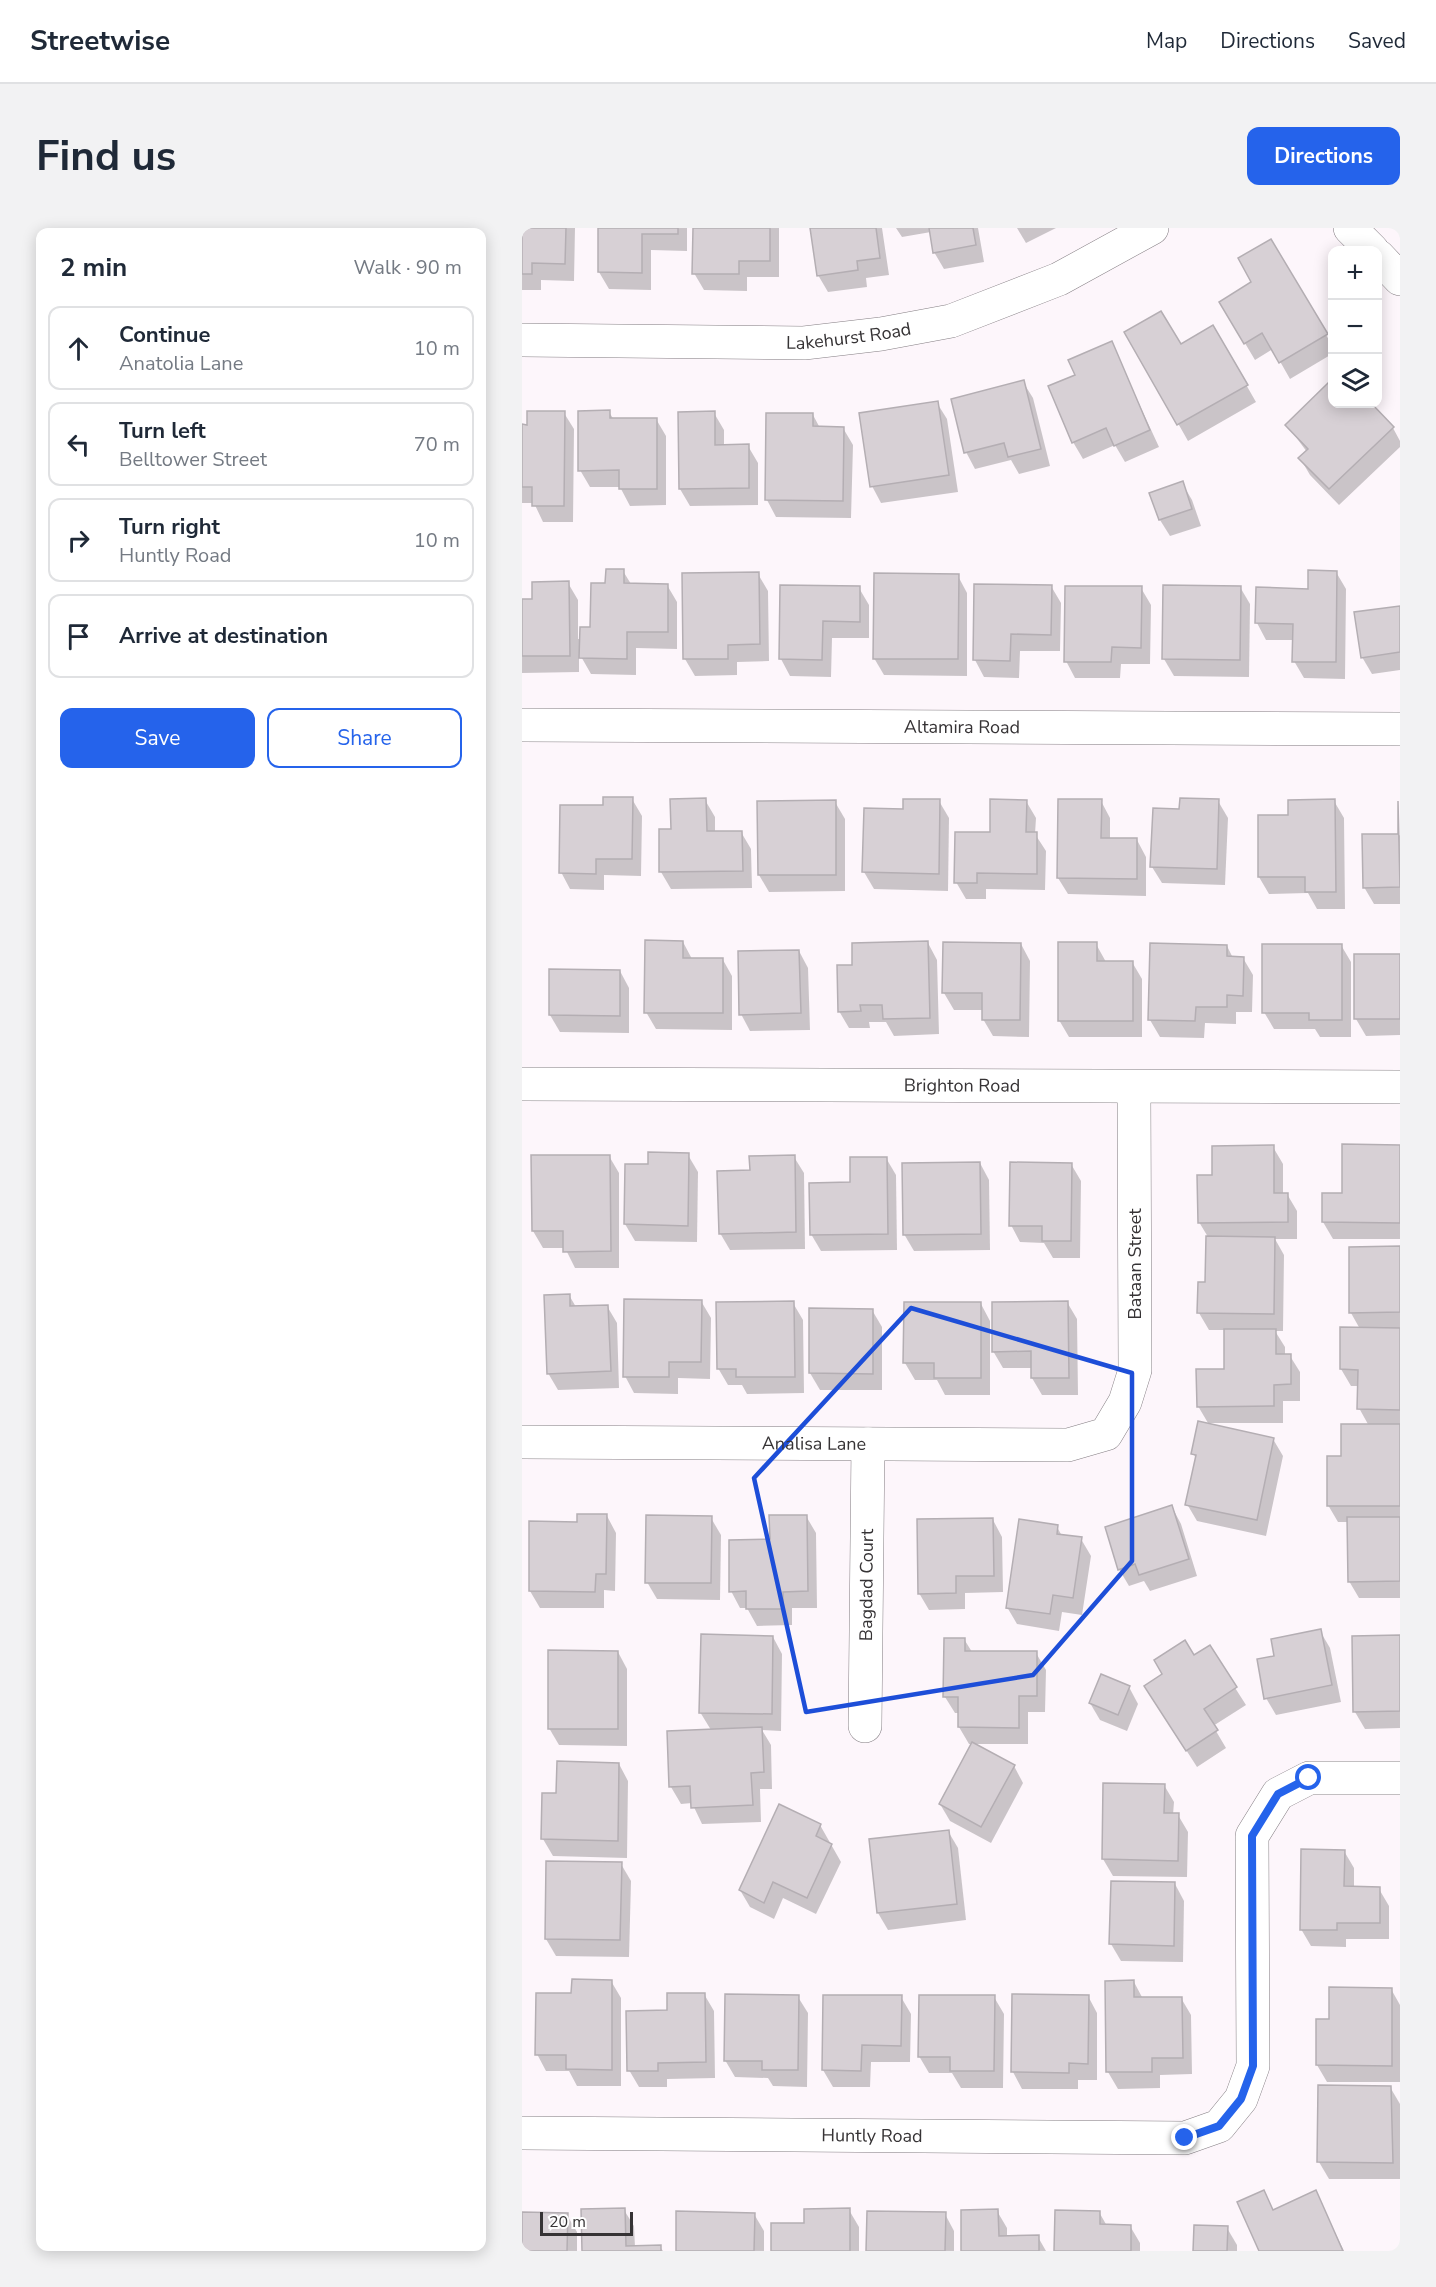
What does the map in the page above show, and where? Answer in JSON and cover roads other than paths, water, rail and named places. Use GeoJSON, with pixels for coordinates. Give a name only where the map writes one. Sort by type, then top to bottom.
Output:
{"type":"FeatureCollection","features":[{"type":"Feature","properties":{"kind":"street","name":"Lakehurst Road"},"geometry":{"type":"LineString","coordinates":[[522,340],[804,343],[880,334],[951,321],[1059,279],[1152,228]]}},
{"type":"Feature","properties":{"kind":"street"},"geometry":{"type":"LineString","coordinates":[[1350,228],[1368,246]]}},
{"type":"Feature","properties":{"kind":"street"},"geometry":{"type":"LineString","coordinates":[[1382,261],[1400,279]]}},
{"type":"Feature","properties":{"kind":"street","name":"Altamira Road"},"geometry":{"type":"LineString","coordinates":[[522,725],[1400,729]]}},
{"type":"Feature","properties":{"kind":"street","name":"Brighton Road"},"geometry":{"type":"LineString","coordinates":[[522,1084],[1134,1088],[1400,1087]]}},
{"type":"Feature","properties":{"kind":"street","name":"Bataan Street"},"geometry":{"type":"LineString","coordinates":[[1106,1434],[1125,1402],[1135,1371],[1134,1088]]}},
{"type":"Feature","properties":{"kind":"street","name":"Analisa Lane"},"geometry":{"type":"LineString","coordinates":[[522,1442],[1068,1445],[1106,1434]]}},
{"type":"Feature","properties":{"kind":"street","name":"Bagdad Court"},"geometry":{"type":"LineString","coordinates":[[866,1726],[868,1444]]}},
{"type":"Feature","properties":{"kind":"street","name":"Huntly Road"},"geometry":{"type":"LineString","coordinates":[[522,2133],[1185,2138],[1219,2126],[1241,2099],[1253,2066],[1252,1836],[1278,1794],[1309,1778],[1400,1778]]}}]}
